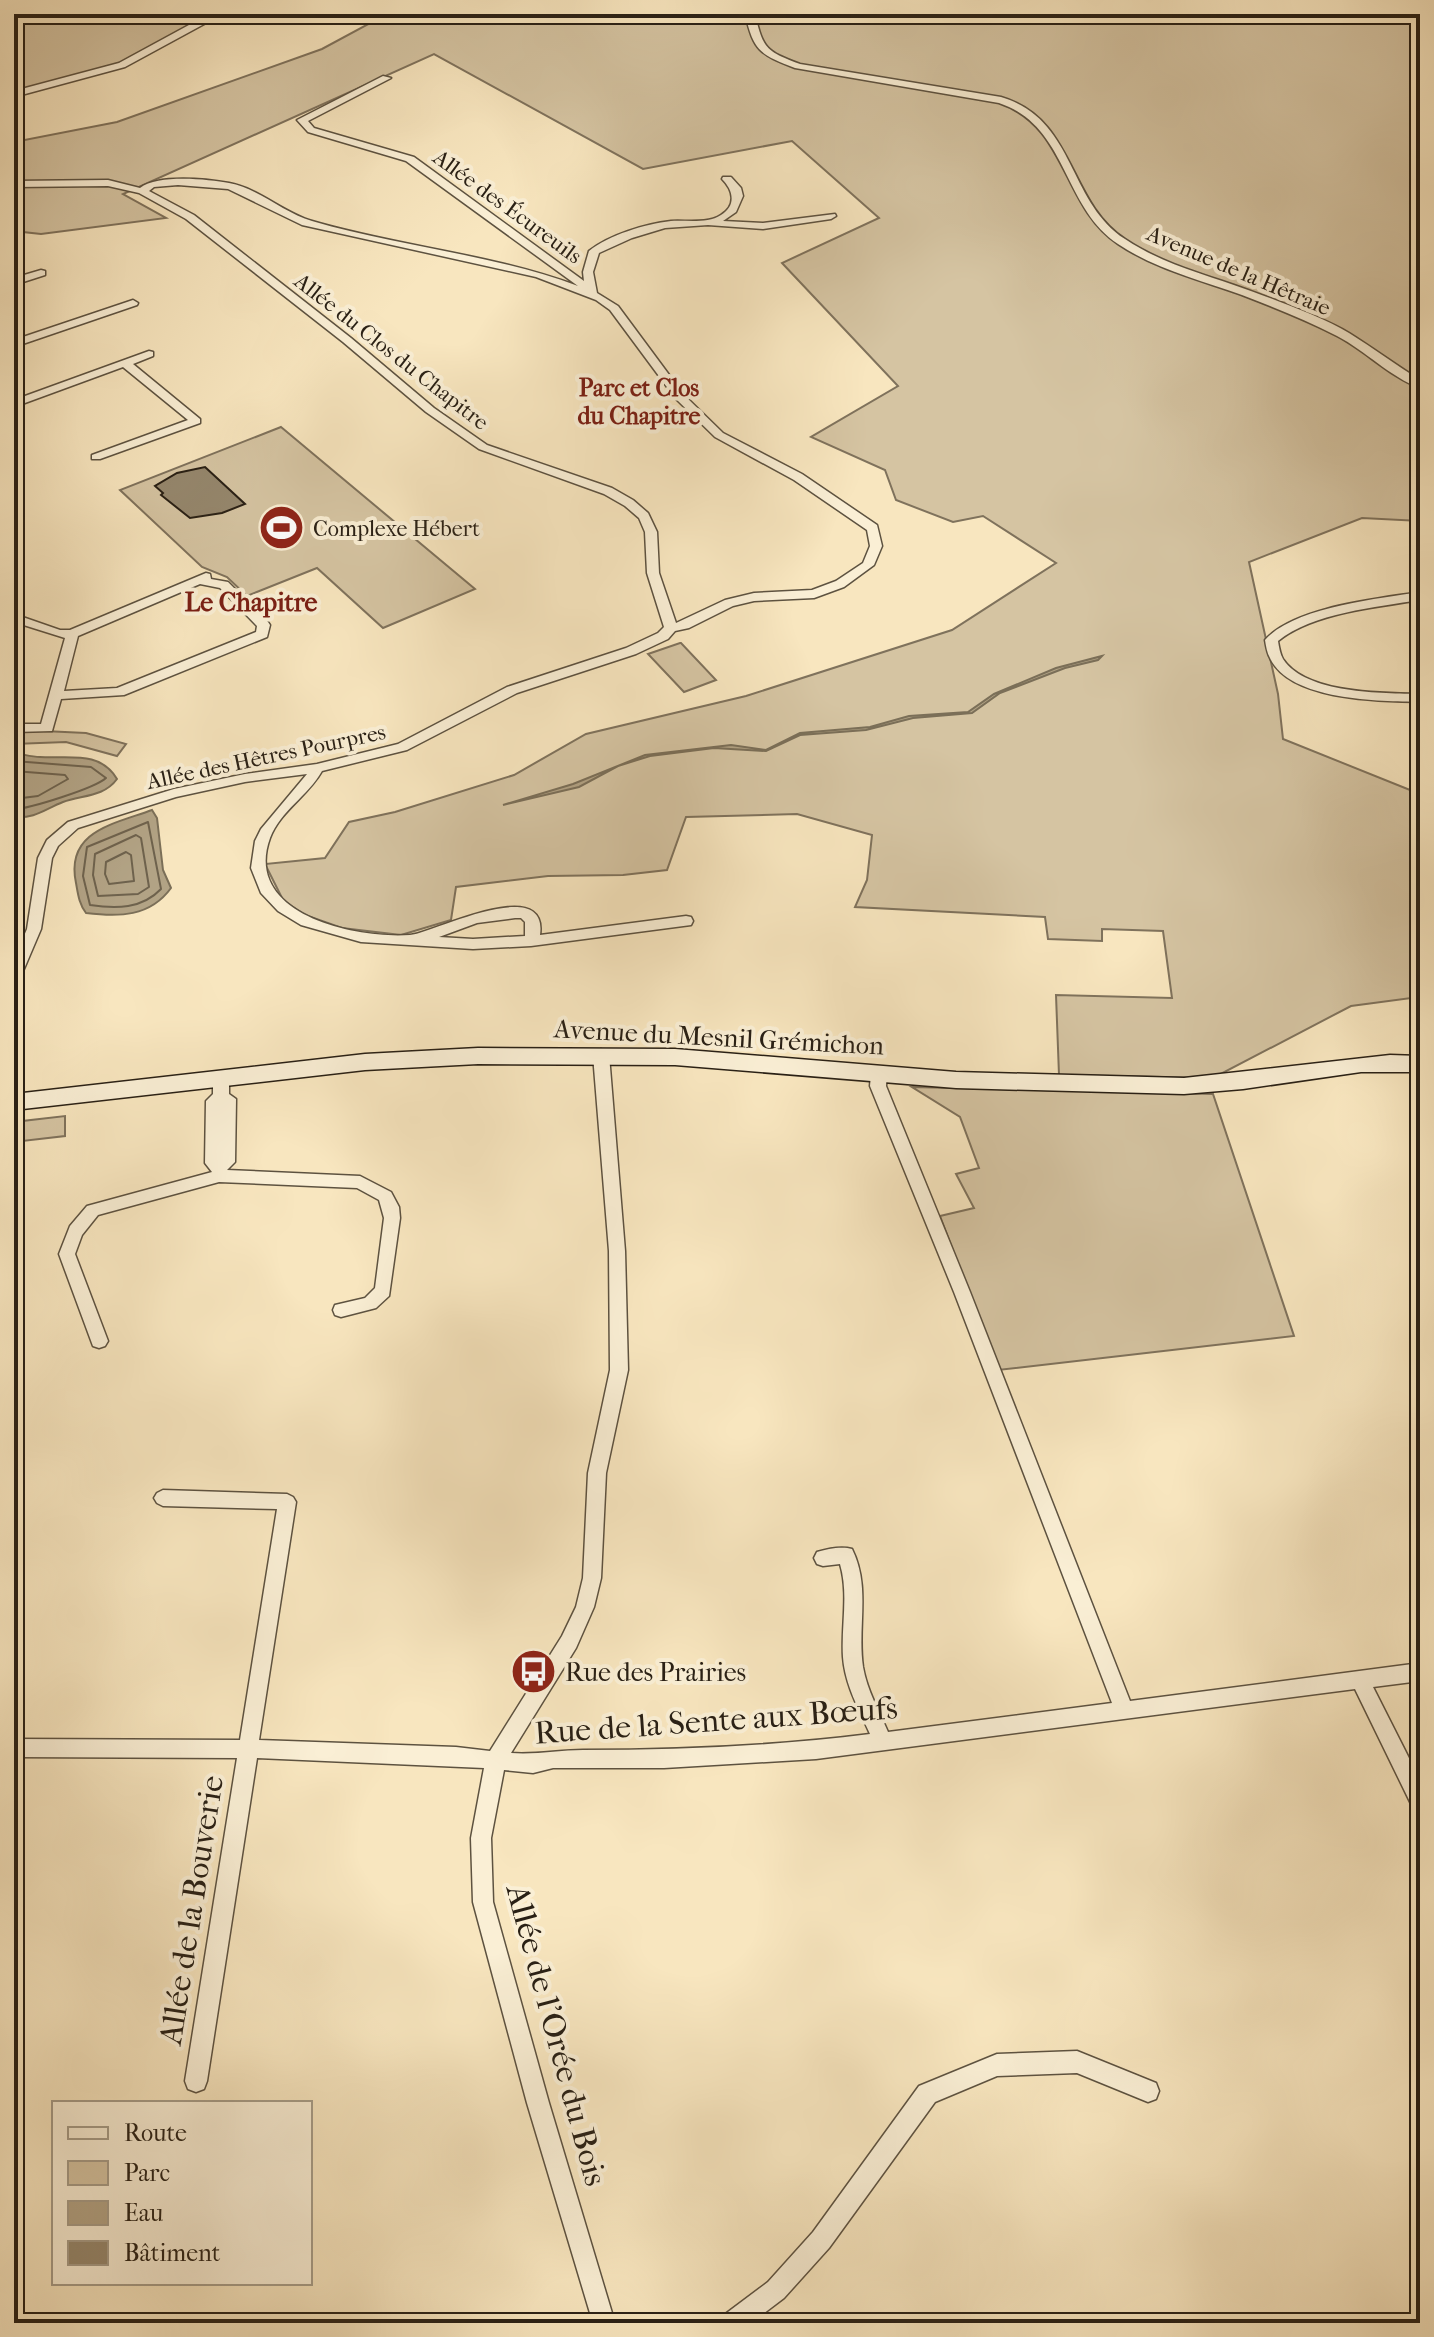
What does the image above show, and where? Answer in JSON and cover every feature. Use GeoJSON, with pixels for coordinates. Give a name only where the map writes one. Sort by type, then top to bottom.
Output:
{"type":"FeatureCollection","features":[{"type":"Feature","properties":{"kind":"street","name":"Avenue de la Hêtraie"},"geometry":{"type":"LineString","coordinates":[[750,14],[757,43],[777,58],[798,66],[1001,100],[1019,106],[1040,122],[1054,140],[1092,214],[1120,241],[1189,275],[1245,293],[1342,334],[1420,385]]}},
{"type":"Feature","properties":{"kind":"street"},"geometry":{"type":"LineString","coordinates":[[14,94],[122,65],[203,21],[221,16]]}},
{"type":"Feature","properties":{"kind":"street","name":"Allée des Écureuils"},"geometry":{"type":"LineString","coordinates":[[386,78],[302,120],[311,130],[410,159],[596,295]]}},
{"type":"Feature","properties":{"kind":"street"},"geometry":{"type":"LineString","coordinates":[[706,223],[722,218],[734,206],[737,188],[727,179]]}},
{"type":"Feature","properties":{"kind":"street","name":"Allée des Hêtres Pourpres"},"geometry":{"type":"LineString","coordinates":[[14,976],[34,929],[45,858],[52,843],[73,825],[174,793],[245,778],[317,768],[402,747],[512,690],[568,669],[631,651],[663,636],[671,628],[685,625],[729,603],[754,597],[814,594],[840,584],[868,565],[876,546],[873,528],[798,477],[719,435],[680,397],[614,308],[596,295],[539,275],[306,223],[230,186],[178,182],[151,184],[142,191]]}},
{"type":"Feature","properties":{"kind":"street","name":"Allée du Clos du Chapitre"},"geometry":{"type":"LineString","coordinates":[[14,184],[108,183],[142,191],[190,217],[347,340],[430,410],[483,447],[608,491],[629,503],[644,516],[651,532],[653,573],[671,628]]}},
{"type":"Feature","properties":{"kind":"street"},"geometry":{"type":"LineString","coordinates":[[596,295],[588,272],[594,251],[609,243],[667,225],[706,223],[763,226],[831,216]]}},
{"type":"Feature","properties":{"kind":"street"},"geometry":{"type":"LineString","coordinates":[[14,282],[41,273]]}},
{"type":"Feature","properties":{"kind":"street"},"geometry":{"type":"LineString","coordinates":[[14,344],[133,303]]}},
{"type":"Feature","properties":{"kind":"street"},"geometry":{"type":"LineString","coordinates":[[14,404],[149,354]]}},
{"type":"Feature","properties":{"kind":"street"},"geometry":{"type":"LineString","coordinates":[[96,457],[196,421],[125,363]]}},
{"type":"Feature","properties":{"kind":"street"},"geometry":{"type":"LineString","coordinates":[[14,618],[59,634],[72,634],[204,578],[224,585],[264,625],[262,634],[119,692],[55,695]]}},
{"type":"Feature","properties":{"kind":"street"},"geometry":{"type":"LineString","coordinates":[[1420,596],[1383,602],[1298,624],[1278,632],[1271,640],[1278,665],[1291,676],[1347,694],[1420,698]]}},
{"type":"Feature","properties":{"kind":"street"},"geometry":{"type":"LineString","coordinates":[[14,728],[47,728],[72,634]]}},
{"type":"Feature","properties":{"kind":"street"},"geometry":{"type":"LineString","coordinates":[[317,768],[309,785],[278,811],[261,844],[259,878],[277,904],[312,925],[357,937],[473,944],[531,941],[686,921]]}},
{"type":"Feature","properties":{"kind":"street"},"geometry":{"type":"LineString","coordinates":[[414,940],[455,924],[512,912],[524,913],[532,919],[535,930],[531,941]]}},
{"type":"Feature","properties":{"kind":"street"},"geometry":{"type":"LineString","coordinates":[[496,1759],[569,1642],[585,1607],[592,1578],[597,1473],[619,1370],[617,1251],[601,1055]]}},
{"type":"Feature","properties":{"kind":"street","name":"Avenue du Mesnil Grémichon"},"geometry":{"type":"LineString","coordinates":[[14,1102],[221,1088],[365,1062],[478,1056],[675,1057],[956,1080],[1220,1086],[1361,1062],[1420,1064]]}},
{"type":"Feature","properties":{"kind":"street"},"geometry":{"type":"LineString","coordinates":[[879,1074],[878,1086],[1124,1709]]}},
{"type":"Feature","properties":{"kind":"street"},"geometry":{"type":"LineString","coordinates":[[219,1171],[213,1163],[214,1101],[221,1088]]}},
{"type":"Feature","properties":{"kind":"street"},"geometry":{"type":"LineString","coordinates":[[99,1341],[67,1254],[69,1240],[79,1224],[93,1210],[219,1171],[360,1182],[374,1187],[385,1196],[392,1218],[383,1291],[370,1303],[341,1310]]}},
{"type":"Feature","properties":{"kind":"street","name":"Allée de la Bouverie"},"geometry":{"type":"LineString","coordinates":[[163,1498],[287,1502],[196,2081]]}},
{"type":"Feature","properties":{"kind":"street"},"geometry":{"type":"LineString","coordinates":[[823,1558],[846,1555],[852,1568],[855,1586],[854,1671],[882,1740]]}},
{"type":"Feature","properties":{"kind":"street","name":"Rue de la Sente aux Bœufs"},"geometry":{"type":"LineString","coordinates":[[14,1748],[249,1749],[496,1759],[533,1764],[553,1759],[664,1759],[816,1750],[1420,1672]]}},
{"type":"Feature","properties":{"kind":"street"},"geometry":{"type":"LineString","coordinates":[[1360,1680],[1420,1801]]}},
{"type":"Feature","properties":{"kind":"street","name":"Allée de l'Orée du Bois"},"geometry":{"type":"LineString","coordinates":[[496,1759],[481,1838],[483,1902],[538,2103],[604,2323]]}},
{"type":"Feature","properties":{"kind":"street"},"geometry":{"type":"LineString","coordinates":[[732,2323],[776,2290],[821,2240],[927,2094],[997,2065],[1077,2062],[1148,2091]]}},
{"type":"Feature","properties":{"kind":"green space"},"geometry":{"type":"Polygon","coordinates":[[[14,14],[232,14],[203,21],[122,65],[14,94],[14,14]]]}},
{"type":"Feature","properties":{"kind":"green space"},"geometry":{"type":"Polygon","coordinates":[[[367,14],[1361,14],[1413,23],[1420,17],[1420,521],[1362,518],[1249,562],[1278,694],[1283,739],[1420,794],[1420,1007],[1411,998],[1351,1006],[1213,1078],[1059,1075],[1056,995],[1172,998],[1163,931],[1102,929],[1102,941],[1048,939],[1045,917],[855,907],[867,880],[872,835],[797,814],[686,817],[667,870],[623,875],[548,876],[456,887],[451,920],[401,935],[342,928],[305,915],[283,900],[265,864],[325,858],[349,822],[395,812],[514,775],[586,734],[746,696],[952,630],[1056,563],[983,516],[953,522],[896,500],[885,470],[811,437],[898,386],[782,263],[879,218],[792,141],[643,169],[434,54],[123,194],[166,218],[41,234],[14,231],[14,142],[117,122],[322,49],[376,20],[367,14]]]}},
{"type":"Feature","properties":{"kind":"green space","name":"Complexe Hébert"},"geometry":{"type":"Polygon","coordinates":[[[281,427],[475,589],[383,628],[317,568],[247,596],[227,577],[202,567],[120,490],[281,427]]]}},
{"type":"Feature","properties":{"kind":"green space"},"geometry":{"type":"Polygon","coordinates":[[[681,643],[716,680],[684,692],[648,654],[681,643]]]}},
{"type":"Feature","properties":{"kind":"green space"},"geometry":{"type":"Polygon","coordinates":[[[22,730],[86,733],[126,744],[117,756],[66,742],[14,744],[14,734],[22,730]]]}},
{"type":"Feature","properties":{"kind":"green space"},"geometry":{"type":"Polygon","coordinates":[[[912,1087],[1213,1094],[1294,1336],[998,1370],[940,1216],[974,1208],[956,1174],[979,1168],[960,1117],[912,1087]]]}},
{"type":"Feature","properties":{"kind":"green space"},"geometry":{"type":"Polygon","coordinates":[[[65,1116],[65,1136],[14,1142],[14,1122],[65,1116]]]}},
{"type":"Feature","properties":{"kind":"water"},"geometry":{"type":"Polygon","coordinates":[[[1102,656],[1000,693],[972,713],[913,718],[866,730],[800,735],[766,751],[714,748],[650,756],[618,766],[579,787],[503,805],[573,784],[645,755],[731,745],[766,750],[800,733],[870,727],[909,716],[968,712],[994,694],[1056,668],[1102,656]]]}},
{"type":"Feature","properties":{"kind":"water"},"geometry":{"type":"Polygon","coordinates":[[[14,753],[93,760],[110,770],[117,779],[99,792],[63,802],[34,815],[14,817],[14,753]]]}},
{"type":"Feature","properties":{"kind":"water"},"geometry":{"type":"Polygon","coordinates":[[[152,810],[157,818],[163,870],[171,888],[163,898],[144,910],[110,915],[86,913],[80,902],[75,866],[78,852],[85,841],[108,826],[152,810]]]}},
{"type":"Feature","properties":{"kind":"building"},"geometry":{"type":"Polygon","coordinates":[[[205,467],[245,504],[222,513],[190,518],[161,495],[163,493],[155,486],[177,473],[205,467]]]}},
{"type":"Feature","properties":{"kind":"place","name":"Complexe Hébert"},"geometry":{"type":"Point","coordinates":[282,528]}},
{"type":"Feature","properties":{"kind":"place","name":"Rue des Prairies"},"geometry":{"type":"Point","coordinates":[534,1672]}},
{"type":"Feature","properties":{"kind":"district","name":"Parc et Clos du Chapitre"},"geometry":{"type":"Point","coordinates":[639,402]}},
{"type":"Feature","properties":{"kind":"district","name":"Le Chapitre"},"geometry":{"type":"Point","coordinates":[251,602]}}]}
